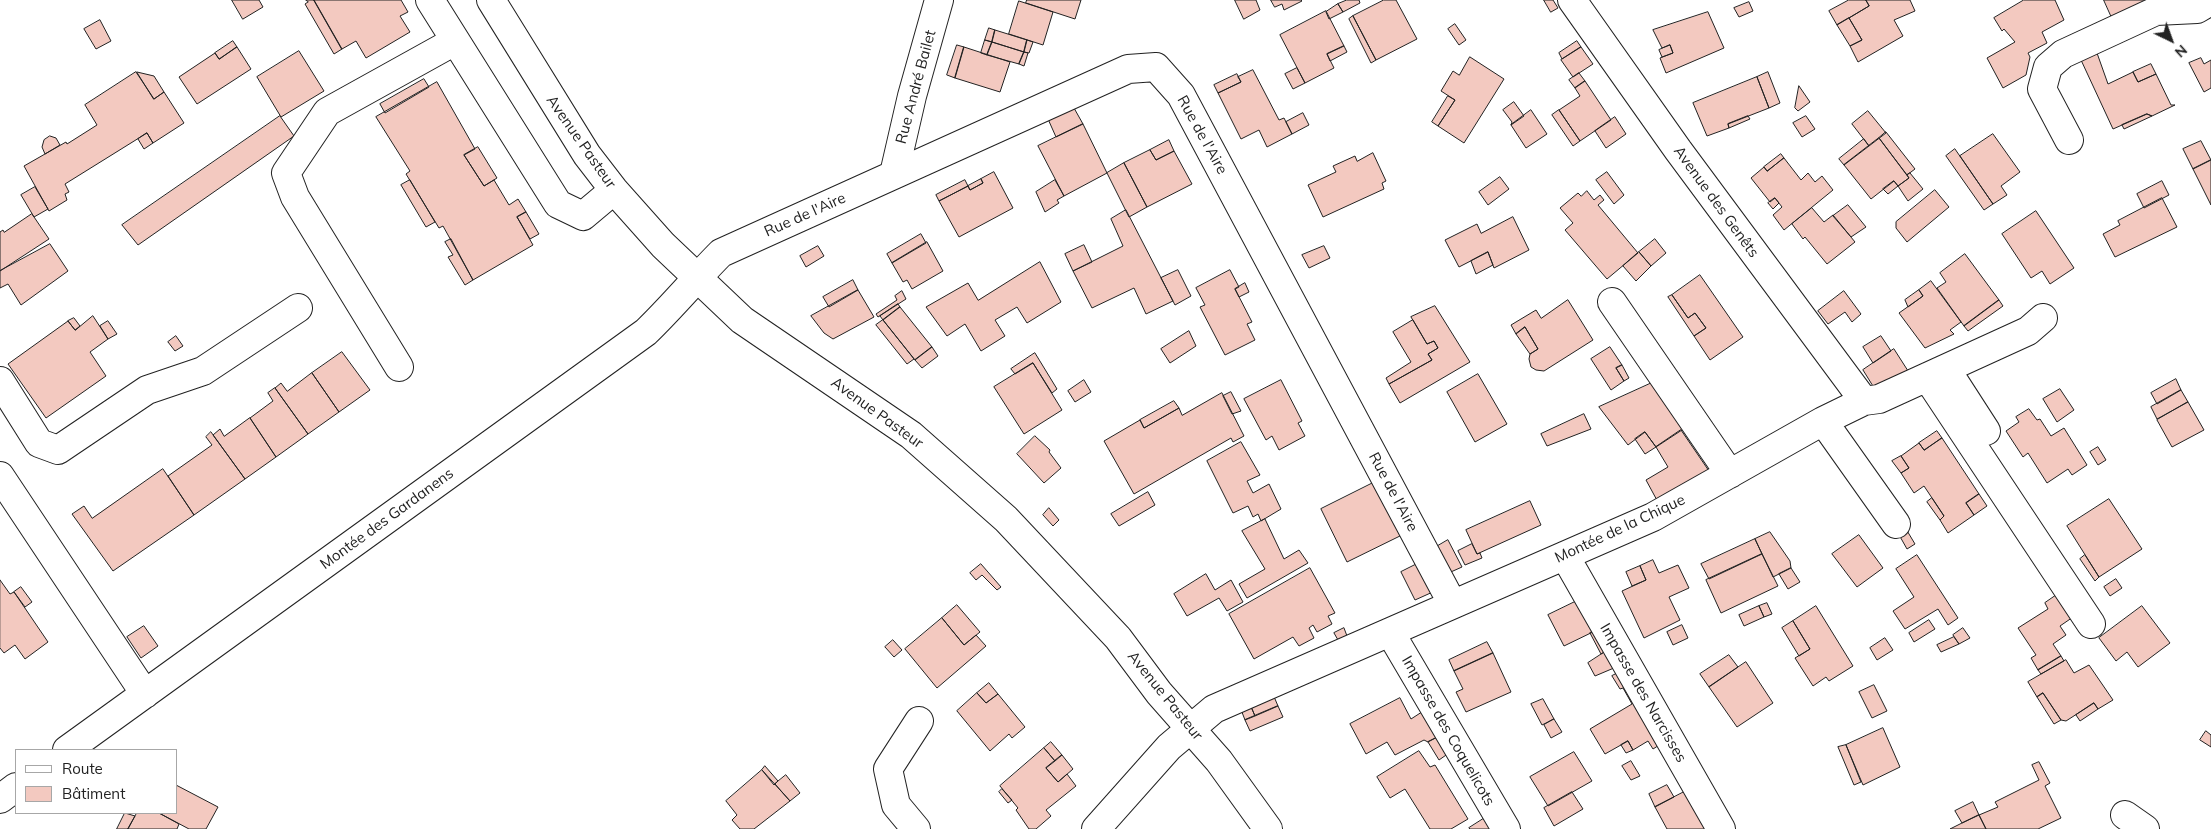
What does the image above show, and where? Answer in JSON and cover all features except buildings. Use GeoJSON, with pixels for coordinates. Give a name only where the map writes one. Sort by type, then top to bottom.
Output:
{"type":"FeatureCollection","features":[{"type":"Feature","properties":{"kind":"street"},"geometry":{"type":"LineString","coordinates":[[430,0],[558,204],[582,216],[614,190]]}},
{"type":"Feature","properties":{"kind":"street","name":"Avenue Pasteur"},"geometry":{"type":"LineString","coordinates":[[491,0],[587,155],[614,190],[663,245],[742,320],[912,435],[1006,519],[1118,638],[1159,693],[1219,761],[1268,829]]}},
{"type":"Feature","properties":{"kind":"street","name":"Rue André Bailet"},"geometry":{"type":"LineString","coordinates":[[894,174],[912,96],[939,0]]}},
{"type":"Feature","properties":{"kind":"street","name":"Avenue des Genêts"},"geometry":{"type":"LineString","coordinates":[[1572,0],[1678,150],[1864,401]]}},
{"type":"Feature","properties":{"kind":"street"},"geometry":{"type":"LineString","coordinates":[[2069,140],[2042,89],[2048,67],[2064,54],[2156,10],[2197,9],[2211,2]]}},
{"type":"Feature","properties":{"kind":"street"},"geometry":{"type":"LineString","coordinates":[[399,366],[295,197],[286,173],[327,112],[455,41]]}},
{"type":"Feature","properties":{"kind":"street","name":"Rue de l'Aire"},"geometry":{"type":"LineString","coordinates":[[697,277],[721,253],[1128,69],[1156,67],[1181,95],[1452,603]]}},
{"type":"Feature","properties":{"kind":"street","name":"Montée des Gardanens"},"geometry":{"type":"LineString","coordinates":[[68,749],[646,332],[676,304],[697,277]]}},
{"type":"Feature","properties":{"kind":"street"},"geometry":{"type":"LineString","coordinates":[[1612,302],[1730,474]]}},
{"type":"Feature","properties":{"kind":"street"},"geometry":{"type":"LineString","coordinates":[[0,381],[40,443],[58,450],[147,390],[203,371],[298,308]]}},
{"type":"Feature","properties":{"kind":"street","name":"Montée de la Chique"},"geometry":{"type":"LineString","coordinates":[[1096,829],[1169,747],[1214,709],[1452,603],[1653,517],[1823,421],[1864,401],[1879,399],[1937,373],[2028,330],[2043,318]]}},
{"type":"Feature","properties":{"kind":"street"},"geometry":{"type":"LineString","coordinates":[[1937,373],[2061,548]]}},
{"type":"Feature","properties":{"kind":"street"},"geometry":{"type":"LineString","coordinates":[[1937,373],[2091,624]]}},
{"type":"Feature","properties":{"kind":"street"},"geometry":{"type":"LineString","coordinates":[[1823,421],[1896,524]]}},
{"type":"Feature","properties":{"kind":"street"},"geometry":{"type":"LineString","coordinates":[[0,476],[145,694]]}},
{"type":"Feature","properties":{"kind":"street","name":"Impasse des Narcisses"},"geometry":{"type":"LineString","coordinates":[[1565,556],[1721,829]]}},
{"type":"Feature","properties":{"kind":"street","name":"Impasse des Coquelicots"},"geometry":{"type":"LineString","coordinates":[[1390,632],[1506,829]]}},
{"type":"Feature","properties":{"kind":"street"},"geometry":{"type":"LineString","coordinates":[[916,829],[896,806],[888,769],[919,721]]}},
{"type":"Feature","properties":{"kind":"street"},"geometry":{"type":"LineString","coordinates":[[0,799],[15,788]]}}]}
